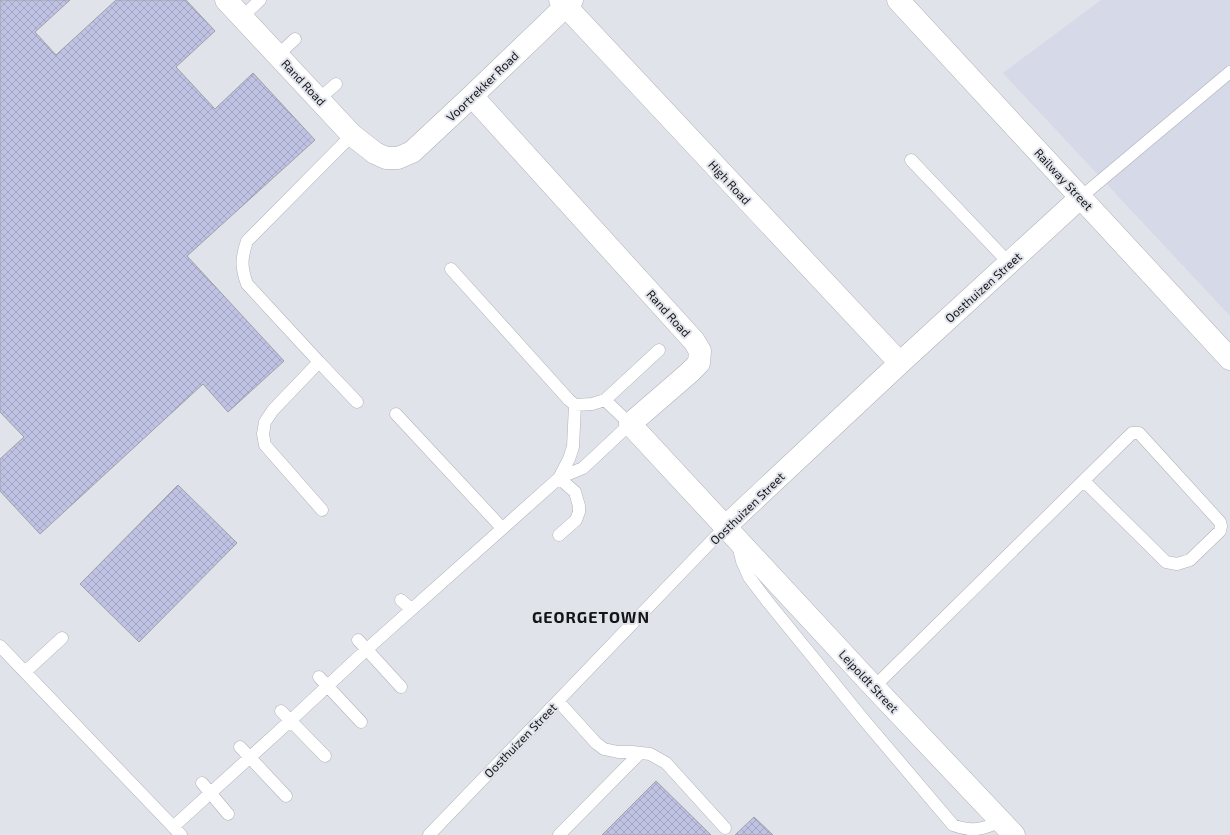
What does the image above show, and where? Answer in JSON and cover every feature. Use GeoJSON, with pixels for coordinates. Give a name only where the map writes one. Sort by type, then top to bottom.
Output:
{"type":"FeatureCollection","features":[{"type":"Feature","properties":{"kind":"street","name":"Rand Road"},"geometry":{"type":"LineString","coordinates":[[226,0],[352,134],[375,153],[386,158]]}},
{"type":"Feature","properties":{"kind":"street","name":"Railway Street"},"geometry":{"type":"LineString","coordinates":[[898,0],[1230,359]]}},
{"type":"Feature","properties":{"kind":"street","name":"Voortrekker Road"},"geometry":{"type":"LineString","coordinates":[[386,158],[398,158],[412,152],[472,96],[565,2]]}},
{"type":"Feature","properties":{"kind":"street","name":"High Road"},"geometry":{"type":"LineString","coordinates":[[565,2],[900,363]]}},
{"type":"Feature","properties":{"kind":"street","name":"Rand Road"},"geometry":{"type":"LineString","coordinates":[[472,96],[689,335],[700,351],[699,363],[690,373],[630,424]]}},
{"type":"Feature","properties":{"kind":"street","name":"Oosthuizen Street"},"geometry":{"type":"LineString","coordinates":[[733,534],[900,363],[1081,197]]}},
{"type":"Feature","properties":{"kind":"street"},"geometry":{"type":"LineString","coordinates":[[630,424],[733,534]]}},
{"type":"Feature","properties":{"kind":"street","name":"Leipoldt Street"},"geometry":{"type":"LineString","coordinates":[[733,534],[874,688],[1007,828]]}},
{"type":"Feature","properties":{"kind":"lane"},"geometry":{"type":"LineString","coordinates":[[242,17],[260,0]]}},
{"type":"Feature","properties":{"kind":"lane"},"geometry":{"type":"LineString","coordinates":[[278,54],[295,39]]}},
{"type":"Feature","properties":{"kind":"lane"},"geometry":{"type":"LineString","coordinates":[[1081,197],[1230,72]]}},
{"type":"Feature","properties":{"kind":"lane"},"geometry":{"type":"LineString","coordinates":[[319,99],[336,84]]}},
{"type":"Feature","properties":{"kind":"lane"},"geometry":{"type":"LineString","coordinates":[[352,134],[247,241],[242,256],[243,271],[247,284],[357,402]]}},
{"type":"Feature","properties":{"kind":"lane"},"geometry":{"type":"LineString","coordinates":[[910,160],[1009,263]]}},
{"type":"Feature","properties":{"kind":"lane"},"geometry":{"type":"LineString","coordinates":[[452,269],[569,400],[576,405],[592,404],[605,400],[659,350]]}},
{"type":"Feature","properties":{"kind":"lane"},"geometry":{"type":"LineString","coordinates":[[319,362],[273,410],[265,422],[263,434],[265,445],[322,510]]}},
{"type":"Feature","properties":{"kind":"lane"},"geometry":{"type":"LineString","coordinates":[[0,646],[177,831],[211,793],[366,650],[559,478],[583,468],[630,424],[605,400]]}},
{"type":"Feature","properties":{"kind":"lane"},"geometry":{"type":"LineString","coordinates":[[559,478],[573,448],[576,405]]}},
{"type":"Feature","properties":{"kind":"lane"},"geometry":{"type":"LineString","coordinates":[[396,414],[502,528]]}},
{"type":"Feature","properties":{"kind":"lane"},"geometry":{"type":"LineString","coordinates":[[874,688],[1132,433],[1139,433],[1220,522],[1220,531],[1190,560],[1177,564],[1166,562],[1084,481]]}},
{"type":"Feature","properties":{"kind":"lane"},"geometry":{"type":"LineString","coordinates":[[559,478],[575,492],[579,506],[576,520],[559,535]]}},
{"type":"Feature","properties":{"kind":"lane"},"geometry":{"type":"LineString","coordinates":[[733,534],[742,561],[749,576],[768,602],[864,720],[953,825],[963,829],[978,830],[1007,828]]}},
{"type":"Feature","properties":{"kind":"lane","name":"Oosthuizen Street"},"geometry":{"type":"LineString","coordinates":[[429,835],[558,701],[733,534]]}},
{"type":"Feature","properties":{"kind":"lane"},"geometry":{"type":"LineString","coordinates":[[401,600],[411,610]]}},
{"type":"Feature","properties":{"kind":"lane"},"geometry":{"type":"LineString","coordinates":[[25,672],[62,638]]}},
{"type":"Feature","properties":{"kind":"lane"},"geometry":{"type":"LineString","coordinates":[[358,640],[400,688]]}},
{"type":"Feature","properties":{"kind":"lane"},"geometry":{"type":"LineString","coordinates":[[319,677],[361,722]]}},
{"type":"Feature","properties":{"kind":"lane"},"geometry":{"type":"LineString","coordinates":[[558,701],[596,743],[604,749],[618,752],[650,754],[666,763],[725,828]]}},
{"type":"Feature","properties":{"kind":"lane"},"geometry":{"type":"LineString","coordinates":[[281,711],[325,756]]}},
{"type":"Feature","properties":{"kind":"lane"},"geometry":{"type":"LineString","coordinates":[[240,747],[286,796]]}},
{"type":"Feature","properties":{"kind":"lane"},"geometry":{"type":"LineString","coordinates":[[559,835],[640,753]]}},
{"type":"Feature","properties":{"kind":"lane"},"geometry":{"type":"LineString","coordinates":[[202,783],[228,814]]}},
{"type":"Feature","properties":{"kind":"shaded area"},"geometry":{"type":"Polygon","coordinates":[[[1101,0],[1230,0],[1230,316],[1003,73],[1101,0]]]}},
{"type":"Feature","properties":{"kind":"building"},"geometry":{"type":"Polygon","coordinates":[[[0,0],[70,0],[35,32],[56,55],[116,0],[186,0],[215,31],[176,67],[215,109],[253,73],[315,140],[187,256],[284,361],[228,412],[203,384],[40,534],[0,491],[0,459],[24,437],[0,412],[0,0]]]}},
{"type":"Feature","properties":{"kind":"building"},"geometry":{"type":"Polygon","coordinates":[[[178,485],[237,543],[139,642],[80,584],[178,485]]]}},
{"type":"Feature","properties":{"kind":"building"},"geometry":{"type":"Polygon","coordinates":[[[656,781],[711,835],[602,835],[656,781]]]}},
{"type":"Feature","properties":{"kind":"building"},"geometry":{"type":"Polygon","coordinates":[[[754,817],[773,835],[735,835],[754,817]]]}},
{"type":"Feature","properties":{"kind":"district","name":"GEORGETOWN"},"geometry":{"type":"Point","coordinates":[591,616]}}]}
